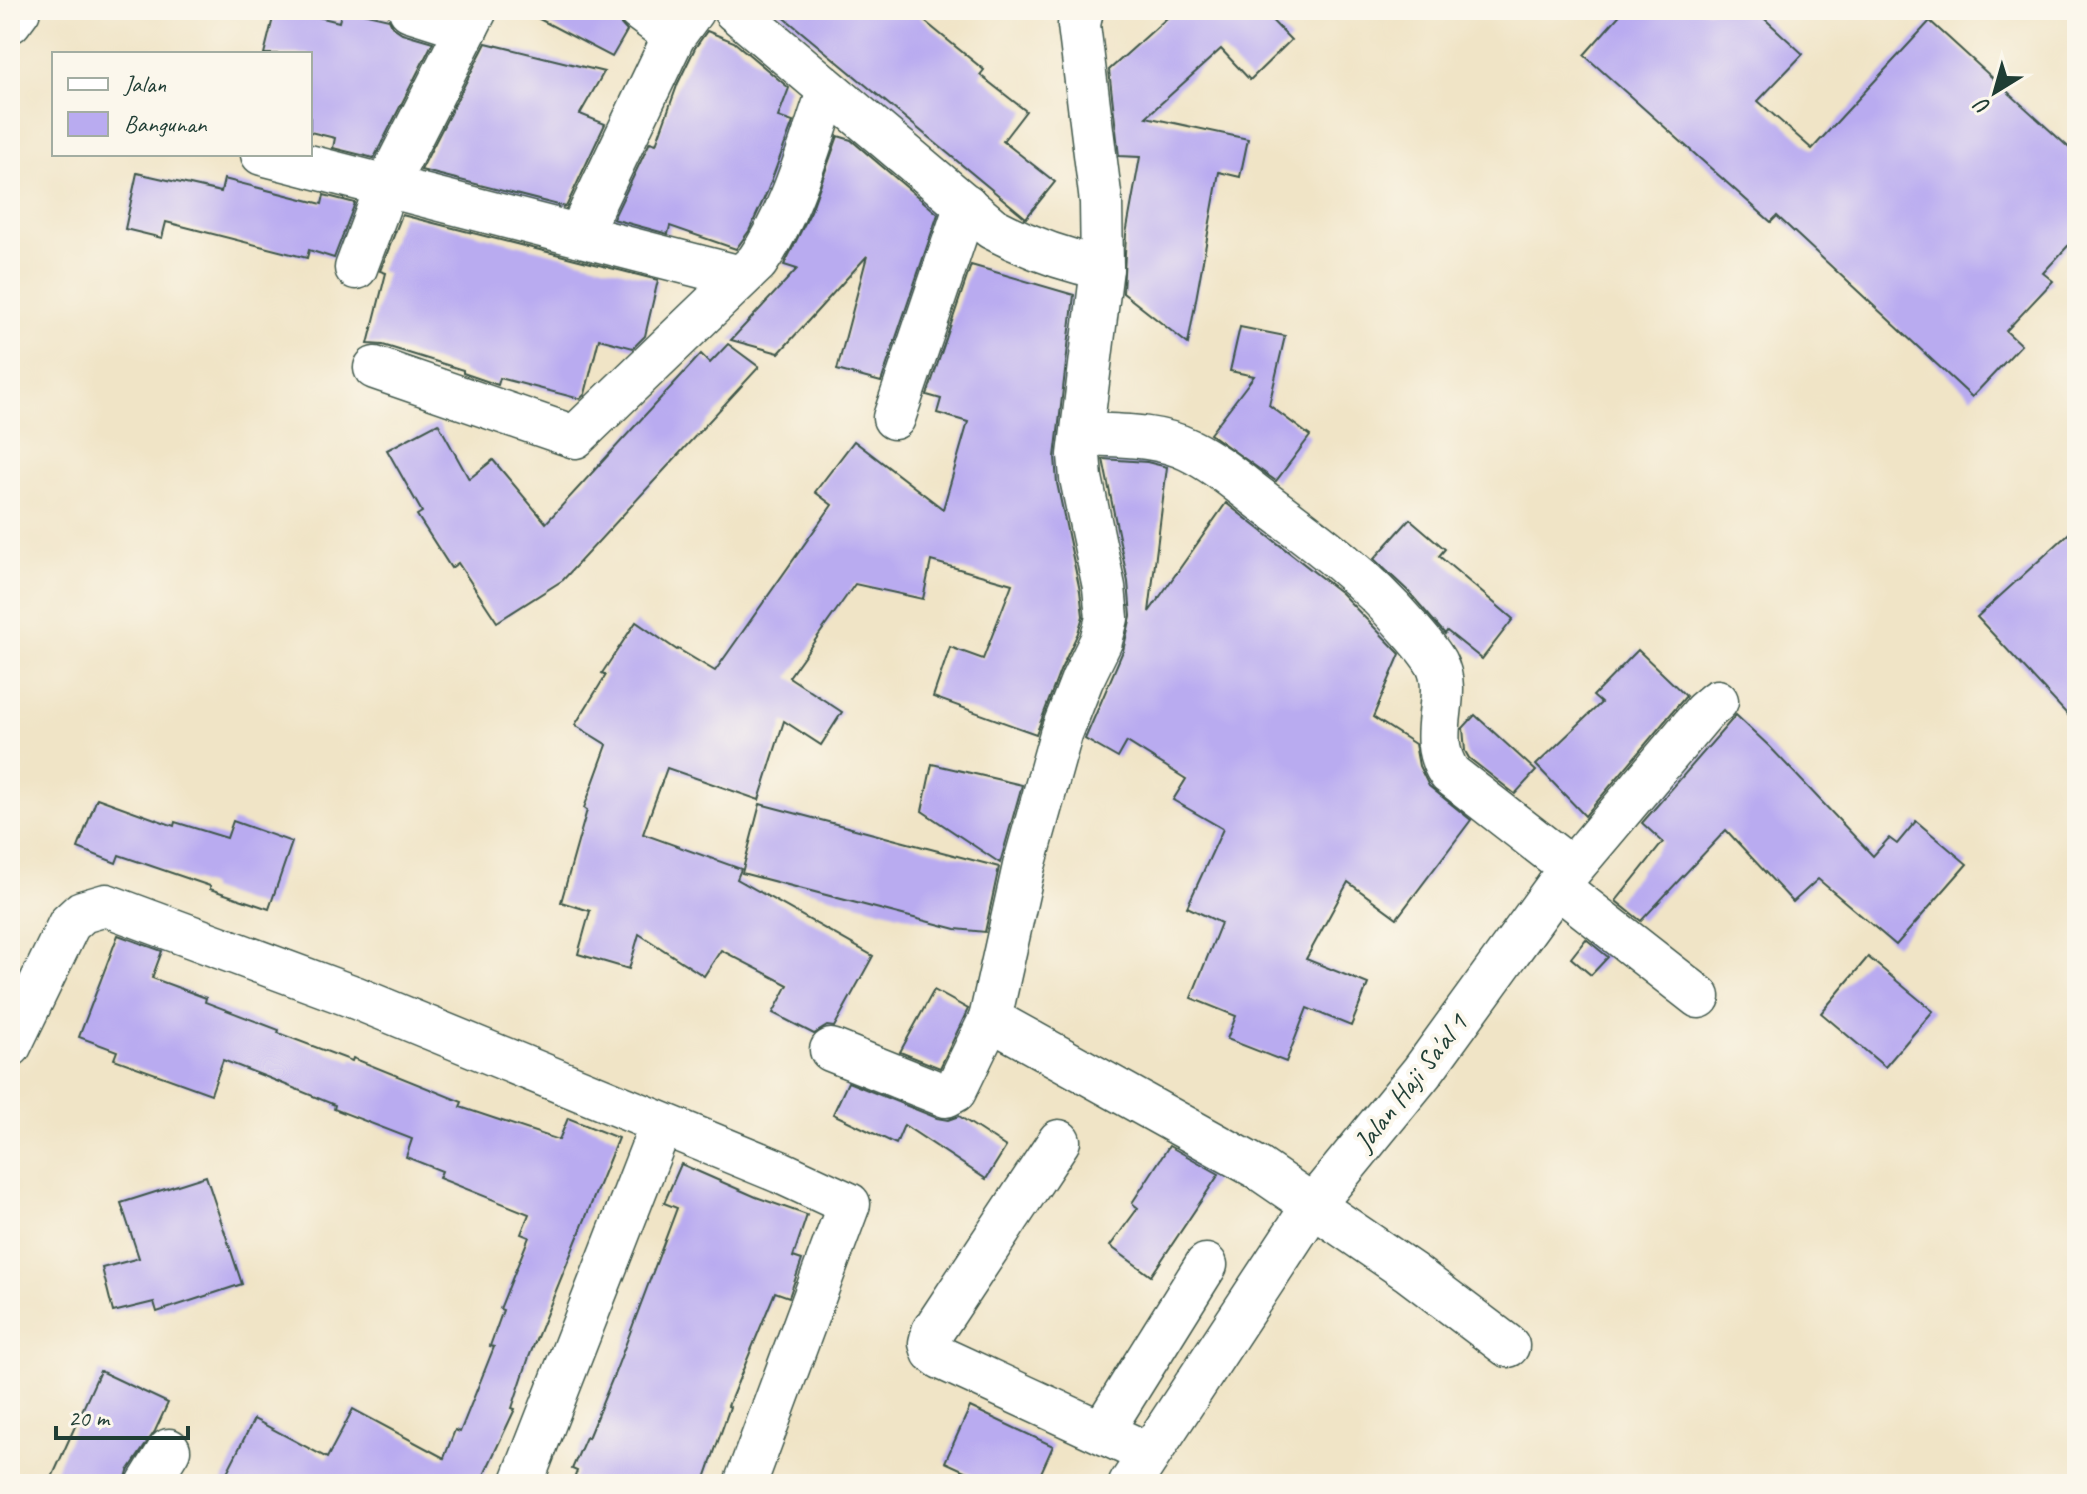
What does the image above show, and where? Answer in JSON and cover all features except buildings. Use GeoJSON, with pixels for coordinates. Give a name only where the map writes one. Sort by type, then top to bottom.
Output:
{"type":"FeatureCollection","features":[{"type":"Feature","properties":{"kind":"street"},"geometry":{"type":"LineString","coordinates":[[10,22],[19,10]]}},
{"type":"Feature","properties":{"kind":"street"},"geometry":{"type":"LineString","coordinates":[[356,268],[387,185],[472,19],[410,10]]}},
{"type":"Feature","properties":{"kind":"street"},"geometry":{"type":"LineString","coordinates":[[579,235],[684,23],[639,10]]}},
{"type":"Feature","properties":{"kind":"street"},"geometry":{"type":"LineString","coordinates":[[734,10],[992,228],[1065,260],[1102,268]]}},
{"type":"Feature","properties":{"kind":"street"},"geometry":{"type":"LineString","coordinates":[[831,1050],[946,1096],[955,1091],[990,1019],[1024,866],[1061,734],[1101,641],[1107,618],[1079,455],[1102,268],[1101,202],[1074,15]]}},
{"type":"Feature","properties":{"kind":"street"},"geometry":{"type":"LineString","coordinates":[[375,368],[575,437],[757,262],[771,243],[794,189],[828,92]]}},
{"type":"Feature","properties":{"kind":"street"},"geometry":{"type":"LineString","coordinates":[[270,156],[741,277]]}},
{"type":"Feature","properties":{"kind":"street"},"geometry":{"type":"LineString","coordinates":[[894,418],[966,205]]}},
{"type":"Feature","properties":{"kind":"street"},"geometry":{"type":"LineString","coordinates":[[1082,434],[1160,440],[1189,450],[1217,467],[1342,561],[1395,611],[1438,665],[1441,686],[1438,746],[1442,763],[1450,774],[1699,997]]}},
{"type":"Feature","properties":{"kind":"street","name":"Jalan Haji Sa'al 1"},"geometry":{"type":"LineString","coordinates":[[1140,1469],[1314,1204],[1422,1072],[1564,877],[1704,712],[1717,701]]}},
{"type":"Feature","properties":{"kind":"street"},"geometry":{"type":"LineString","coordinates":[[10,1046],[69,924],[82,912],[106,905],[354,997],[849,1204],[745,1484]]}},
{"type":"Feature","properties":{"kind":"street"},"geometry":{"type":"LineString","coordinates":[[990,1019],[1258,1168],[1314,1204],[1508,1346]]}},
{"type":"Feature","properties":{"kind":"street"},"geometry":{"type":"LineString","coordinates":[[521,1484],[661,1125]]}},
{"type":"Feature","properties":{"kind":"street"},"geometry":{"type":"LineString","coordinates":[[1059,1141],[933,1331],[930,1343],[933,1352],[941,1358],[1103,1430],[1140,1469]]}},
{"type":"Feature","properties":{"kind":"street"},"geometry":{"type":"LineString","coordinates":[[1103,1430],[1206,1265]]}}]}
